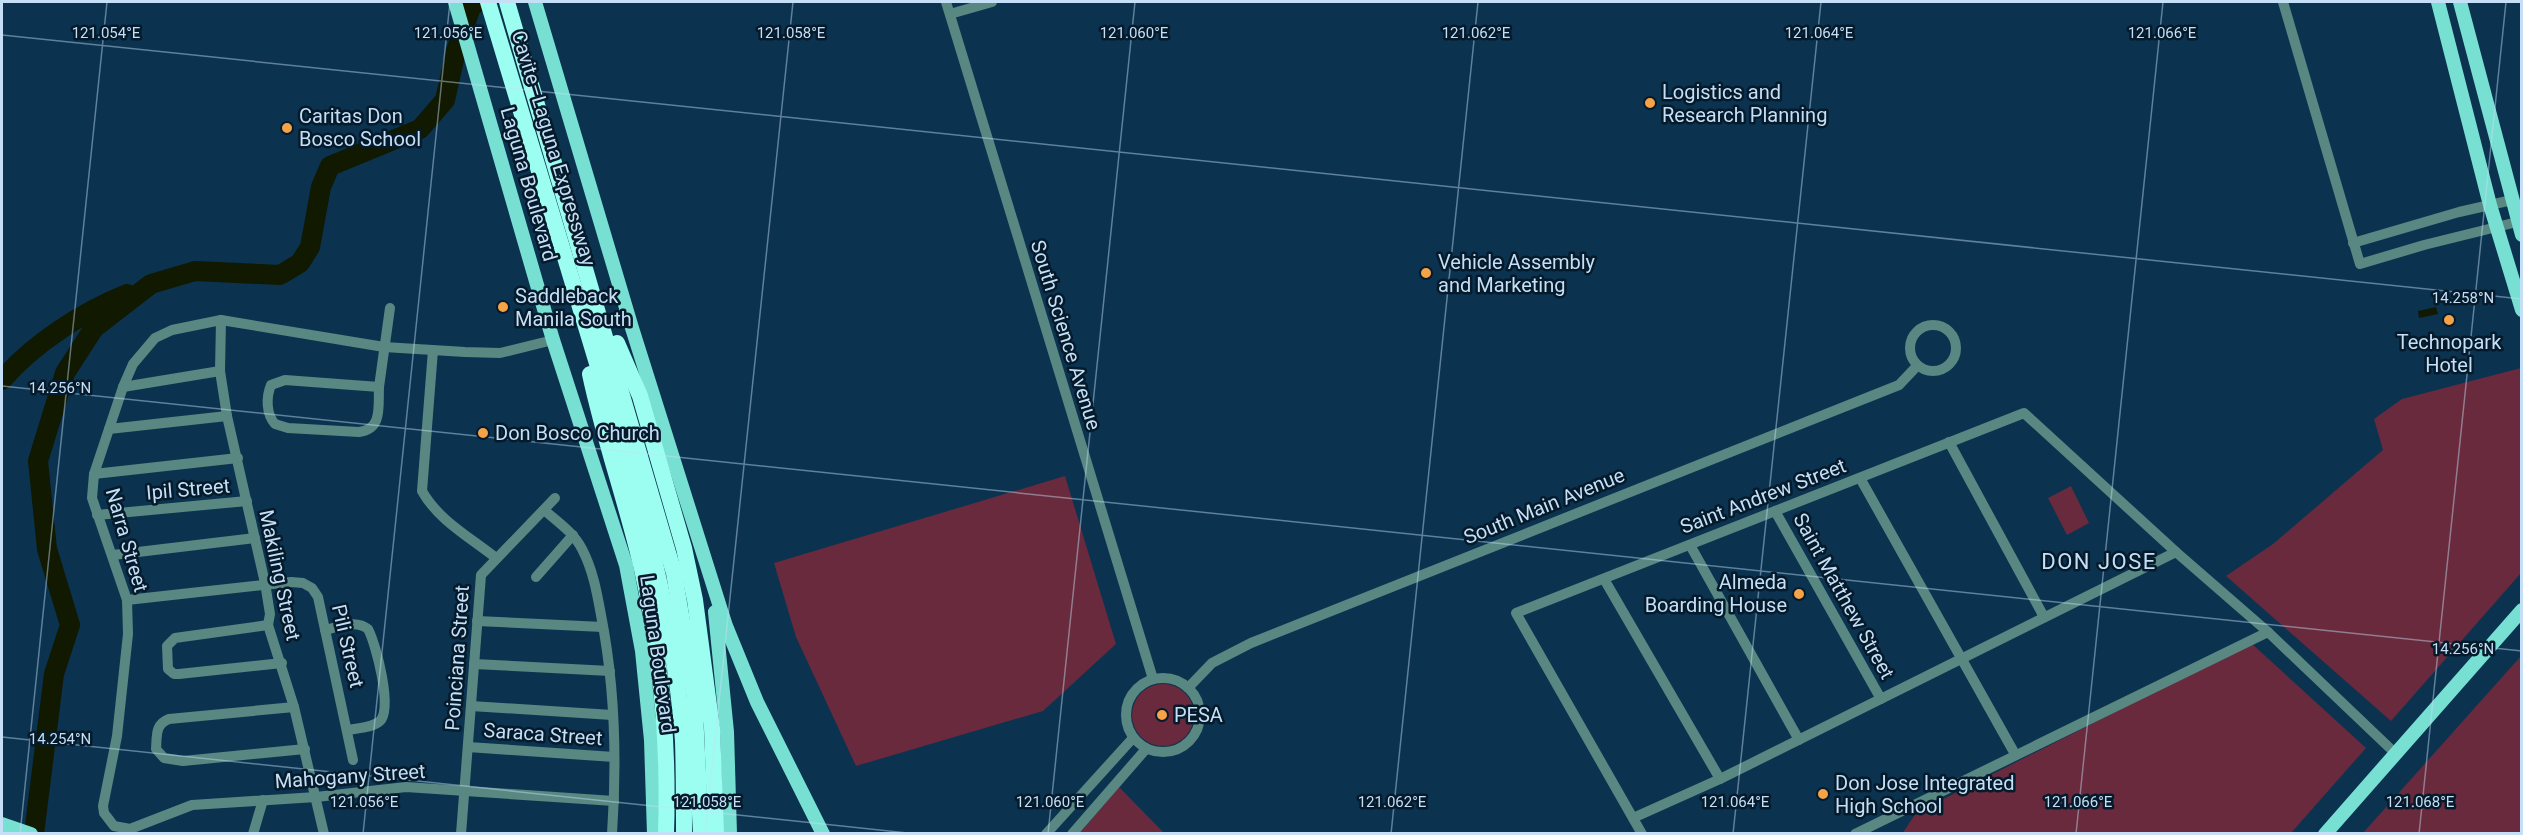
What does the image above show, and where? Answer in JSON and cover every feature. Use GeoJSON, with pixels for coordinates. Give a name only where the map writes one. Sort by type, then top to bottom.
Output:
{"type":"FeatureCollection","features":[{"type":"Feature","properties":{"kind":"highway","name":"Cavite–Laguna Expressway"},"geometry":{"type":"LineString","coordinates":[[488,2],[674,573],[694,692],[701,834]]}},
{"type":"Feature","properties":{"kind":"highway","name":"Cavite–Laguna Expressway"},"geometry":{"type":"LineString","coordinates":[[507,2],[658,574],[678,692],[683,742],[684,834]]}},
{"type":"Feature","properties":{"kind":"highway"},"geometry":{"type":"LineString","coordinates":[[584,292],[599,417],[641,568],[657,651],[666,759],[666,834]]}},
{"type":"Feature","properties":{"kind":"highway"},"geometry":{"type":"LineString","coordinates":[[584,292],[640,396],[686,558],[696,600],[710,704],[716,834]]}},
{"type":"Feature","properties":{"kind":"main road","name":"Laguna Boulevard"},"geometry":{"type":"LineString","coordinates":[[455,2],[485,99],[553,340],[626,565],[642,651],[651,740],[654,834]]}},
{"type":"Feature","properties":{"kind":"main road"},"geometry":{"type":"LineString","coordinates":[[535,2],[711,583],[748,682],[823,834]]}},
{"type":"Feature","properties":{"kind":"main road"},"geometry":{"type":"LineString","coordinates":[[2438,2],[2490,205],[2522,310]]}},
{"type":"Feature","properties":{"kind":"main road"},"geometry":{"type":"LineString","coordinates":[[2460,2],[2519,229]]}},
{"type":"Feature","properties":{"kind":"main road"},"geometry":{"type":"LineString","coordinates":[[711,583],[724,688],[730,834]]}},
{"type":"Feature","properties":{"kind":"main road"},"geometry":{"type":"LineString","coordinates":[[2325,834],[2522,610]]}},
{"type":"Feature","properties":{"kind":"main road"},"geometry":{"type":"LineString","coordinates":[[4,825],[31,834]]}},
{"type":"Feature","properties":{"kind":"street","name":"South Science Avenue"},"geometry":{"type":"LineString","coordinates":[[946,2],[1153,680]]}},
{"type":"Feature","properties":{"kind":"street"},"geometry":{"type":"LineString","coordinates":[[950,14],[992,2]]}},
{"type":"Feature","properties":{"kind":"street"},"geometry":{"type":"LineString","coordinates":[[2283,2],[2360,264],[2496,227],[2519,229]]}},
{"type":"Feature","properties":{"kind":"street"},"geometry":{"type":"LineString","coordinates":[[2353,243],[2512,200]]}},
{"type":"Feature","properties":{"kind":"street"},"geometry":{"type":"LineString","coordinates":[[379,387],[278,381],[271,385],[268,392],[268,413],[275,424],[288,428],[359,432],[369,430],[375,425],[390,308]]}},
{"type":"Feature","properties":{"kind":"street","name":"Narra Street"},"geometry":{"type":"LineString","coordinates":[[130,829],[112,830],[103,806],[117,736],[129,634],[127,600],[92,498],[94,474],[123,387],[133,364],[155,338],[172,330],[221,320],[384,347],[433,350],[500,353],[553,340]]}},
{"type":"Feature","properties":{"kind":"street","name":"Makiling Street"},"geometry":{"type":"LineString","coordinates":[[221,320],[220,371],[227,416],[266,583],[270,614],[268,625],[282,663],[294,707],[324,834]]}},
{"type":"Feature","properties":{"kind":"street"},"geometry":{"type":"LineString","coordinates":[[1931,323],[1947,328],[1956,344],[1952,363],[1934,372],[1917,366],[1909,351],[1914,333],[1931,323]]}},
{"type":"Feature","properties":{"kind":"street"},"geometry":{"type":"LineString","coordinates":[[433,350],[422,492],[439,514],[496,558]]}},
{"type":"Feature","properties":{"kind":"street","name":"South Main Avenue"},"geometry":{"type":"LineString","coordinates":[[1188,688],[1212,663],[1251,643],[1899,386],[1917,366]]}},
{"type":"Feature","properties":{"kind":"street"},"geometry":{"type":"LineString","coordinates":[[123,387],[220,371]]}},
{"type":"Feature","properties":{"kind":"street","name":"Saint Andrew Street"},"geometry":{"type":"LineString","coordinates":[[1633,818],[1516,614],[2024,413],[2176,552]]}},
{"type":"Feature","properties":{"kind":"street"},"geometry":{"type":"LineString","coordinates":[[109,429],[227,416]]}},
{"type":"Feature","properties":{"kind":"street"},"geometry":{"type":"LineString","coordinates":[[1949,442],[2044,617]]}},
{"type":"Feature","properties":{"kind":"street"},"geometry":{"type":"LineString","coordinates":[[94,474],[238,458]]}},
{"type":"Feature","properties":{"kind":"street"},"geometry":{"type":"LineString","coordinates":[[1860,478],[2014,754]]}},
{"type":"Feature","properties":{"kind":"street","name":"Poinciana Street"},"geometry":{"type":"LineString","coordinates":[[461,834],[480,575],[555,498]]}},
{"type":"Feature","properties":{"kind":"street","name":"Ipil Street"},"geometry":{"type":"LineString","coordinates":[[97,515],[247,501]]}},
{"type":"Feature","properties":{"kind":"street"},"geometry":{"type":"LineString","coordinates":[[544,510],[573,535],[582,548],[590,568],[603,627],[610,671],[614,758],[612,834]]}},
{"type":"Feature","properties":{"kind":"street","name":"Saint Matthew Street"},"geometry":{"type":"LineString","coordinates":[[1775,511],[1881,699]]}},
{"type":"Feature","properties":{"kind":"street"},"geometry":{"type":"LineString","coordinates":[[536,577],[573,535]]}},
{"type":"Feature","properties":{"kind":"street"},"geometry":{"type":"LineString","coordinates":[[113,555],[255,537]]}},
{"type":"Feature","properties":{"kind":"street"},"geometry":{"type":"LineString","coordinates":[[1690,545],[1799,740]]}},
{"type":"Feature","properties":{"kind":"street"},"geometry":{"type":"LineString","coordinates":[[1642,834],[1633,818],[1720,779],[2176,552],[2268,632],[2396,754]]}},
{"type":"Feature","properties":{"kind":"street"},"geometry":{"type":"LineString","coordinates":[[1604,579],[1720,779]]}},
{"type":"Feature","properties":{"kind":"street"},"geometry":{"type":"LineString","coordinates":[[127,600],[266,583]]}},
{"type":"Feature","properties":{"kind":"street","name":"Pili Street"},"geometry":{"type":"LineString","coordinates":[[266,583],[303,583],[312,588],[318,597],[353,760]]}},
{"type":"Feature","properties":{"kind":"street"},"geometry":{"type":"LineString","coordinates":[[477,621],[603,627]]}},
{"type":"Feature","properties":{"kind":"street"},"geometry":{"type":"LineString","coordinates":[[326,630],[355,624],[363,625],[368,629],[385,693],[385,711],[382,719],[375,724],[348,730]]}},
{"type":"Feature","properties":{"kind":"street"},"geometry":{"type":"LineString","coordinates":[[268,625],[175,638],[167,646],[168,669],[174,674],[179,674],[282,663]]}},
{"type":"Feature","properties":{"kind":"street"},"geometry":{"type":"LineString","coordinates":[[1855,834],[2014,754],[2268,632]]}},
{"type":"Feature","properties":{"kind":"street"},"geometry":{"type":"LineString","coordinates":[[474,664],[610,671]]}},
{"type":"Feature","properties":{"kind":"street"},"geometry":{"type":"LineString","coordinates":[[1170,679],[1188,688],[1197,701],[1200,722],[1186,744],[1172,751],[1160,752],[1146,749],[1133,738],[1126,721],[1127,704],[1137,688],[1153,680],[1170,679]]}},
{"type":"Feature","properties":{"kind":"street"},"geometry":{"type":"LineString","coordinates":[[471,706],[612,715]]}},
{"type":"Feature","properties":{"kind":"street"},"geometry":{"type":"LineString","coordinates":[[294,707],[169,719],[160,723],[156,749],[164,758],[183,761],[305,749]]}},
{"type":"Feature","properties":{"kind":"street"},"geometry":{"type":"LineString","coordinates":[[1046,834],[1133,738]]}},
{"type":"Feature","properties":{"kind":"street","name":"Saraca Street"},"geometry":{"type":"LineString","coordinates":[[468,747],[614,758]]}},
{"type":"Feature","properties":{"kind":"street"},"geometry":{"type":"LineString","coordinates":[[1072,834],[1146,749]]}},
{"type":"Feature","properties":{"kind":"street","name":"Mahogany Street"},"geometry":{"type":"LineString","coordinates":[[130,829],[192,805],[406,787],[614,801]]}},
{"type":"Feature","properties":{"kind":"street"},"geometry":{"type":"LineString","coordinates":[[253,834],[263,800]]}},
{"type":"Feature","properties":{"kind":"shaded area"},"geometry":{"type":"Polygon","coordinates":[[[2436,307],[2438,314],[2419,318],[2418,311],[2436,307]]]}},
{"type":"Feature","properties":{"kind":"shaded area"},"geometry":{"type":"Polygon","coordinates":[[[2521,368],[2521,573],[2391,721],[2226,576],[2273,544],[2383,450],[2374,419],[2402,399],[2521,368]]]}},
{"type":"Feature","properties":{"kind":"shaded area"},"geometry":{"type":"Polygon","coordinates":[[[1065,476],[1116,644],[1043,711],[856,766],[796,637],[774,563],[1065,476]]]}},
{"type":"Feature","properties":{"kind":"shaded area"},"geometry":{"type":"Polygon","coordinates":[[[2071,486],[2089,523],[2067,535],[2048,498],[2071,486]]]}},
{"type":"Feature","properties":{"kind":"shaded area"},"geometry":{"type":"Polygon","coordinates":[[[2251,643],[2366,748],[2291,833],[1902,834],[1916,813],[2251,643]]]}},
{"type":"Feature","properties":{"kind":"shaded area"},"geometry":{"type":"Polygon","coordinates":[[[2521,656],[2521,833],[2363,833],[2521,656]]]}},
{"type":"Feature","properties":{"kind":"shaded area"},"geometry":{"type":"Polygon","coordinates":[[[1157,684],[1169,684],[1185,693],[1192,703],[1194,715],[1192,727],[1185,737],[1169,746],[1157,746],[1146,741],[1137,732],[1132,721],[1132,709],[1137,698],[1146,689],[1157,684]]]}},
{"type":"Feature","properties":{"kind":"shaded area"},"geometry":{"type":"Polygon","coordinates":[[[1119,787],[1164,833],[1079,834],[1119,787]]]}},
{"type":"Feature","properties":{"kind":"waterway"},"geometry":{"type":"LineString","coordinates":[[34,834],[54,674],[70,625],[47,549],[38,461],[65,373],[94,328],[151,284],[195,271],[280,275],[300,263],[310,247],[321,187],[330,166],[420,129],[445,100],[456,51],[471,7],[478,2]]}},
{"type":"Feature","properties":{"kind":"waterway"},"geometry":{"type":"LineString","coordinates":[[2,380],[28,354],[59,330],[127,294]]}},
{"type":"Feature","properties":{"kind":"place","name":"Logistics and Research Planning"},"geometry":{"type":"Point","coordinates":[1650,103]}},
{"type":"Feature","properties":{"kind":"place","name":"Caritas Don Bosco School"},"geometry":{"type":"Point","coordinates":[287,128]}},
{"type":"Feature","properties":{"kind":"place","name":"Vehicle Assembly and Marketing"},"geometry":{"type":"Point","coordinates":[1426,273]}},
{"type":"Feature","properties":{"kind":"place","name":"Saddleback Manila South"},"geometry":{"type":"Point","coordinates":[503,307]}},
{"type":"Feature","properties":{"kind":"place","name":"Technopark Hotel"},"geometry":{"type":"Point","coordinates":[2449,320]}},
{"type":"Feature","properties":{"kind":"place","name":"Don Bosco Church"},"geometry":{"type":"Point","coordinates":[483,433]}},
{"type":"Feature","properties":{"kind":"place","name":"Almeda Boarding House"},"geometry":{"type":"Point","coordinates":[1799,594]}},
{"type":"Feature","properties":{"kind":"place","name":"PESA"},"geometry":{"type":"Point","coordinates":[1162,715]}},
{"type":"Feature","properties":{"kind":"place","name":"Don Jose Integrated High School"},"geometry":{"type":"Point","coordinates":[1823,794]}},
{"type":"Feature","properties":{"kind":"district","name":"DON JOSE"},"geometry":{"type":"Point","coordinates":[2099,561]}}]}
